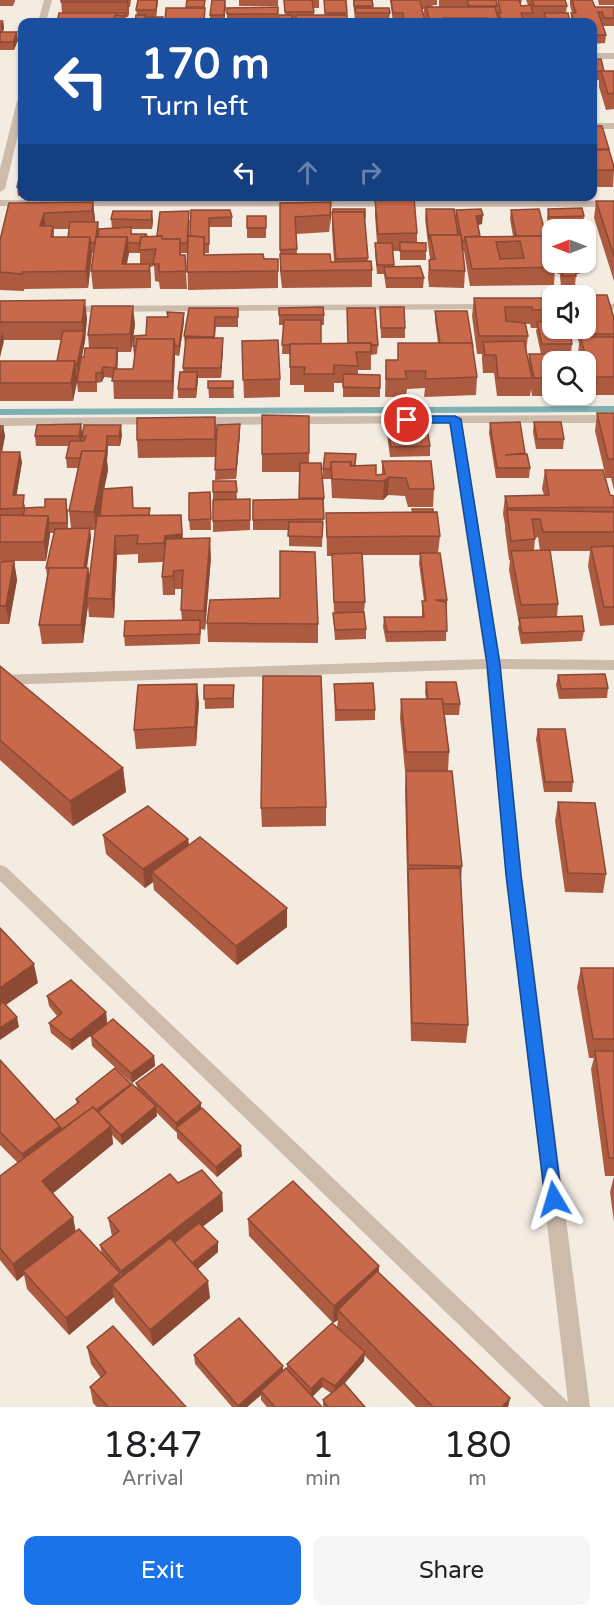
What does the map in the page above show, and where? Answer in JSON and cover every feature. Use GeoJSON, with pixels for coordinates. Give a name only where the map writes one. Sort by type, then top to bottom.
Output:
{"type":"FeatureCollection","features":[{"type":"Feature","properties":{"kind":"street"},"geometry":{"type":"LineString","coordinates":[[43,18],[48,0]]}},
{"type":"Feature","properties":{"kind":"street"},"geometry":{"type":"LineString","coordinates":[[597,56],[614,56]]}},
{"type":"Feature","properties":{"kind":"street"},"geometry":{"type":"LineString","coordinates":[[597,126],[614,126]]}},
{"type":"Feature","properties":{"kind":"street"},"geometry":{"type":"LineString","coordinates":[[0,189],[18,131]]}},
{"type":"Feature","properties":{"kind":"street"},"geometry":{"type":"LineString","coordinates":[[0,202],[614,204]]}},
{"type":"Feature","properties":{"kind":"street"},"geometry":{"type":"LineString","coordinates":[[59,309],[505,307]]}},
{"type":"Feature","properties":{"kind":"street"},"geometry":{"type":"LineString","coordinates":[[596,307],[614,307]]}},
{"type":"Feature","properties":{"kind":"street"},"geometry":{"type":"LineString","coordinates":[[0,422],[614,418]]}},
{"type":"Feature","properties":{"kind":"street"},"geometry":{"type":"LineString","coordinates":[[455,419],[494,664],[514,875],[579,1407]]}},
{"type":"Feature","properties":{"kind":"street"},"geometry":{"type":"LineString","coordinates":[[0,680],[494,664],[614,665]]}},
{"type":"Feature","properties":{"kind":"street"},"geometry":{"type":"LineString","coordinates":[[0,871],[559,1407]]}},
{"type":"Feature","properties":{"kind":"building"},"geometry":{"type":"Polygon","coordinates":[[[61,0],[128,0],[127,2],[61,2],[61,0]]]}},
{"type":"Feature","properties":{"kind":"building"},"geometry":{"type":"Polygon","coordinates":[[[138,0],[157,0],[156,10],[136,10],[138,0]]]}},
{"type":"Feature","properties":{"kind":"building"},"geometry":{"type":"Polygon","coordinates":[[[187,0],[205,0],[204,7],[186,7],[187,0]]]}},
{"type":"Feature","properties":{"kind":"building"},"geometry":{"type":"Polygon","coordinates":[[[212,0],[225,0],[224,15],[210,15],[212,0]]]}},
{"type":"Feature","properties":{"kind":"building"},"geometry":{"type":"Polygon","coordinates":[[[284,0],[312,0],[314,12],[285,12],[284,0]]]}},
{"type":"Feature","properties":{"kind":"building"},"geometry":{"type":"Polygon","coordinates":[[[324,0],[346,0],[347,13],[325,13],[324,0]]]}},
{"type":"Feature","properties":{"kind":"building"},"geometry":{"type":"Polygon","coordinates":[[[354,0],[372,0],[373,6],[354,6],[354,0]]]}},
{"type":"Feature","properties":{"kind":"building"},"geometry":{"type":"Polygon","coordinates":[[[391,0],[420,0],[424,18],[404,18],[403,13],[393,13],[391,0]]]}},
{"type":"Feature","properties":{"kind":"building"},"geometry":{"type":"Polygon","coordinates":[[[467,0],[496,0],[497,6],[469,6],[467,0]]]}},
{"type":"Feature","properties":{"kind":"building"},"geometry":{"type":"Polygon","coordinates":[[[498,0],[519,0],[521,6],[531,5],[533,13],[521,13],[523,18],[500,18],[498,13],[501,13],[498,0]]]}},
{"type":"Feature","properties":{"kind":"building"},"geometry":{"type":"Polygon","coordinates":[[[532,0],[565,0],[567,6],[534,6],[532,0]]]}},
{"type":"Feature","properties":{"kind":"building"},"geometry":{"type":"Polygon","coordinates":[[[572,0],[592,0],[595,7],[614,7],[614,18],[604,18],[602,12],[598,12],[606,35],[597,35],[597,18],[573,18],[571,13],[576,13],[572,0]]]}},
{"type":"Feature","properties":{"kind":"building"},"geometry":{"type":"Polygon","coordinates":[[[278,7],[278,14],[227,14],[227,8],[278,7]]]}},
{"type":"Feature","properties":{"kind":"building"},"geometry":{"type":"Polygon","coordinates":[[[426,7],[495,7],[498,18],[429,18],[426,7]]]}},
{"type":"Feature","properties":{"kind":"building"},"geometry":{"type":"Polygon","coordinates":[[[166,8],[205,8],[204,18],[165,18],[166,8]]]}},
{"type":"Feature","properties":{"kind":"building"},"geometry":{"type":"Polygon","coordinates":[[[355,8],[389,8],[390,13],[356,13],[355,8]]]}},
{"type":"Feature","properties":{"kind":"building"},"geometry":{"type":"Polygon","coordinates":[[[59,13],[126,13],[125,16],[115,15],[114,18],[58,18],[59,13]]]}},
{"type":"Feature","properties":{"kind":"building"},"geometry":{"type":"Polygon","coordinates":[[[544,13],[568,13],[569,18],[546,18],[544,13]]]}},
{"type":"Feature","properties":{"kind":"building"},"geometry":{"type":"Polygon","coordinates":[[[136,15],[145,15],[145,18],[136,18],[136,15]]]}},
{"type":"Feature","properties":{"kind":"building"},"geometry":{"type":"Polygon","coordinates":[[[279,15],[292,15],[292,18],[279,18],[279,15]]]}},
{"type":"Feature","properties":{"kind":"building"},"geometry":{"type":"Polygon","coordinates":[[[296,15],[347,15],[347,18],[296,18],[296,15]]]}},
{"type":"Feature","properties":{"kind":"building"},"geometry":{"type":"Polygon","coordinates":[[[0,32],[17,32],[13,42],[0,42],[0,32]]]}},
{"type":"Feature","properties":{"kind":"building"},"geometry":{"type":"Polygon","coordinates":[[[597,59],[601,59],[604,71],[597,72],[597,59]]]}},
{"type":"Feature","properties":{"kind":"building"},"geometry":{"type":"Polygon","coordinates":[[[601,71],[614,71],[614,93],[608,94],[601,71]]]}},
{"type":"Feature","properties":{"kind":"building"},"geometry":{"type":"Polygon","coordinates":[[[597,126],[602,126],[609,149],[597,149],[597,126]]]}},
{"type":"Feature","properties":{"kind":"building"},"geometry":{"type":"Polygon","coordinates":[[[597,150],[609,150],[614,170],[597,170],[597,150]]]}},
{"type":"Feature","properties":{"kind":"building"},"geometry":{"type":"Polygon","coordinates":[[[375,201],[414,201],[417,233],[378,234],[375,201]]]}},
{"type":"Feature","properties":{"kind":"building"},"geometry":{"type":"Polygon","coordinates":[[[596,201],[614,201],[614,256],[596,201]]]}},
{"type":"Feature","properties":{"kind":"building"},"geometry":{"type":"Polygon","coordinates":[[[93,202],[92,211],[44,213],[40,226],[53,226],[51,237],[90,237],[86,271],[22,272],[22,274],[0,272],[0,240],[9,203],[93,202]]]}},
{"type":"Feature","properties":{"kind":"building"},"geometry":{"type":"Polygon","coordinates":[[[331,202],[330,215],[295,217],[297,249],[280,250],[280,203],[331,202]]]}},
{"type":"Feature","properties":{"kind":"building"},"geometry":{"type":"Polygon","coordinates":[[[582,208],[584,216],[549,217],[548,209],[582,208]]]}},
{"type":"Feature","properties":{"kind":"building"},"geometry":{"type":"Polygon","coordinates":[[[333,209],[365,209],[365,219],[364,212],[333,212],[333,209]]]}},
{"type":"Feature","properties":{"kind":"building"},"geometry":{"type":"Polygon","coordinates":[[[426,209],[454,209],[458,235],[430,235],[429,240],[426,209]]]}},
{"type":"Feature","properties":{"kind":"building"},"geometry":{"type":"Polygon","coordinates":[[[481,209],[483,215],[476,216],[480,236],[465,237],[465,241],[462,241],[456,210],[481,209]]]}},
{"type":"Feature","properties":{"kind":"building"},"geometry":{"type":"Polygon","coordinates":[[[539,209],[542,236],[516,236],[511,210],[539,209]]]}},
{"type":"Feature","properties":{"kind":"building"},"geometry":{"type":"Polygon","coordinates":[[[191,210],[230,210],[232,217],[209,218],[209,244],[204,244],[204,237],[190,236],[191,210]]]}},
{"type":"Feature","properties":{"kind":"building"},"geometry":{"type":"Polygon","coordinates":[[[113,211],[152,211],[151,220],[111,219],[113,211]]]}},
{"type":"Feature","properties":{"kind":"building"},"geometry":{"type":"Polygon","coordinates":[[[189,211],[187,243],[180,243],[180,239],[162,239],[162,236],[157,236],[160,212],[189,211]]]}},
{"type":"Feature","properties":{"kind":"building"},"geometry":{"type":"Polygon","coordinates":[[[332,212],[364,212],[368,258],[336,259],[332,212]]]}},
{"type":"Feature","properties":{"kind":"building"},"geometry":{"type":"Polygon","coordinates":[[[247,216],[266,216],[266,228],[247,228],[247,216]]]}},
{"type":"Feature","properties":{"kind":"building"},"geometry":{"type":"Polygon","coordinates":[[[70,222],[98,222],[95,243],[91,243],[90,237],[68,237],[70,222]]]}},
{"type":"Feature","properties":{"kind":"building"},"geometry":{"type":"Polygon","coordinates":[[[131,227],[131,234],[146,234],[147,236],[141,237],[140,243],[128,243],[127,237],[98,237],[99,229],[131,227]]]}},
{"type":"Feature","properties":{"kind":"building"},"geometry":{"type":"Polygon","coordinates":[[[430,235],[461,235],[465,271],[430,270],[429,260],[435,259],[430,235]]]}},
{"type":"Feature","properties":{"kind":"building"},"geometry":{"type":"Polygon","coordinates":[[[162,236],[162,239],[180,239],[180,255],[185,255],[186,271],[159,272],[159,264],[153,264],[156,249],[139,250],[141,237],[162,236]]]}},
{"type":"Feature","properties":{"kind":"building"},"geometry":{"type":"Polygon","coordinates":[[[188,236],[204,237],[204,255],[263,254],[264,259],[278,259],[278,271],[187,272],[188,236]]]}},
{"type":"Feature","properties":{"kind":"building"},"geometry":{"type":"Polygon","coordinates":[[[542,236],[542,267],[472,269],[465,237],[542,236]],[[520,241],[496,242],[500,259],[524,258],[520,241]]]}},
{"type":"Feature","properties":{"kind":"building"},"geometry":{"type":"Polygon","coordinates":[[[96,237],[127,237],[122,264],[150,264],[149,271],[91,271],[96,237]]]}},
{"type":"Feature","properties":{"kind":"building"},"geometry":{"type":"Polygon","coordinates":[[[400,242],[426,243],[426,251],[400,251],[400,242]]]}},
{"type":"Feature","properties":{"kind":"building"},"geometry":{"type":"Polygon","coordinates":[[[375,243],[392,243],[394,265],[377,265],[375,243]]]}},
{"type":"Feature","properties":{"kind":"building"},"geometry":{"type":"Polygon","coordinates":[[[280,254],[330,254],[331,262],[371,261],[372,270],[281,271],[280,254]]]}},
{"type":"Feature","properties":{"kind":"building"},"geometry":{"type":"Polygon","coordinates":[[[420,266],[424,278],[386,278],[384,267],[420,266]]]}},
{"type":"Feature","properties":{"kind":"building"},"geometry":{"type":"Polygon","coordinates":[[[562,273],[576,273],[576,276],[563,276],[562,273]]]}},
{"type":"Feature","properties":{"kind":"building"},"geometry":{"type":"Polygon","coordinates":[[[596,295],[607,295],[614,318],[614,334],[596,334],[596,295]]]}},
{"type":"Feature","properties":{"kind":"building"},"geometry":{"type":"Polygon","coordinates":[[[474,298],[542,298],[542,310],[533,310],[532,307],[505,307],[506,321],[525,323],[528,336],[479,336],[474,298]]]}},
{"type":"Feature","properties":{"kind":"building"},"geometry":{"type":"Polygon","coordinates":[[[85,300],[82,322],[0,322],[0,301],[85,300]]]}},
{"type":"Feature","properties":{"kind":"building"},"geometry":{"type":"Polygon","coordinates":[[[92,306],[133,306],[130,334],[88,335],[92,306]]]}},
{"type":"Feature","properties":{"kind":"building"},"geometry":{"type":"Polygon","coordinates":[[[323,307],[324,315],[279,315],[279,308],[323,307]]]}},
{"type":"Feature","properties":{"kind":"building"},"geometry":{"type":"Polygon","coordinates":[[[380,307],[404,307],[405,328],[381,328],[380,307]]]}},
{"type":"Feature","properties":{"kind":"building"},"geometry":{"type":"Polygon","coordinates":[[[189,308],[238,308],[238,317],[215,317],[214,337],[184,336],[189,308]]]}},
{"type":"Feature","properties":{"kind":"building"},"geometry":{"type":"Polygon","coordinates":[[[347,308],[375,308],[378,345],[348,343],[347,308]]]}},
{"type":"Feature","properties":{"kind":"building"},"geometry":{"type":"Polygon","coordinates":[[[435,311],[467,311],[473,347],[472,343],[440,343],[435,311]]]}},
{"type":"Feature","properties":{"kind":"building"},"geometry":{"type":"Polygon","coordinates":[[[167,312],[184,313],[179,346],[175,346],[174,339],[137,339],[136,346],[133,346],[134,336],[146,335],[147,317],[168,317],[167,312]]]}},
{"type":"Feature","properties":{"kind":"building"},"geometry":{"type":"Polygon","coordinates":[[[284,320],[321,320],[321,344],[282,345],[284,320]]]}},
{"type":"Feature","properties":{"kind":"building"},"geometry":{"type":"Polygon","coordinates":[[[537,322],[542,322],[542,339],[571,339],[572,344],[542,344],[537,322]]]}},
{"type":"Feature","properties":{"kind":"building"},"geometry":{"type":"Polygon","coordinates":[[[63,331],[84,331],[77,365],[75,361],[57,361],[63,331]]]}},
{"type":"Feature","properties":{"kind":"building"},"geometry":{"type":"Polygon","coordinates":[[[614,337],[614,377],[596,377],[596,351],[584,351],[581,339],[614,337]]]}},
{"type":"Feature","properties":{"kind":"building"},"geometry":{"type":"Polygon","coordinates":[[[186,338],[223,338],[221,368],[183,368],[186,338]]]}},
{"type":"Feature","properties":{"kind":"building"},"geometry":{"type":"Polygon","coordinates":[[[137,339],[174,339],[172,381],[112,381],[114,369],[133,369],[137,339]]]}},
{"type":"Feature","properties":{"kind":"building"},"geometry":{"type":"Polygon","coordinates":[[[278,340],[280,379],[243,380],[242,341],[278,340]]]}},
{"type":"Feature","properties":{"kind":"building"},"geometry":{"type":"Polygon","coordinates":[[[524,341],[532,378],[498,378],[496,355],[485,355],[483,342],[524,341]]]}},
{"type":"Feature","properties":{"kind":"building"},"geometry":{"type":"Polygon","coordinates":[[[371,343],[371,352],[356,352],[358,366],[334,365],[334,374],[304,374],[305,367],[290,367],[290,344],[371,343]]]}},
{"type":"Feature","properties":{"kind":"building"},"geometry":{"type":"Polygon","coordinates":[[[398,343],[472,343],[477,377],[425,379],[426,371],[405,371],[407,379],[386,379],[386,360],[398,360],[398,343]]]}},
{"type":"Feature","properties":{"kind":"building"},"geometry":{"type":"Polygon","coordinates":[[[85,348],[117,348],[116,368],[103,367],[101,373],[96,373],[96,382],[77,382],[81,357],[84,357],[85,348]]]}},
{"type":"Feature","properties":{"kind":"building"},"geometry":{"type":"Polygon","coordinates":[[[529,354],[542,354],[542,378],[534,378],[529,354]]]}},
{"type":"Feature","properties":{"kind":"building"},"geometry":{"type":"Polygon","coordinates":[[[0,361],[75,361],[71,383],[0,383],[0,361]]]}},
{"type":"Feature","properties":{"kind":"building"},"geometry":{"type":"Polygon","coordinates":[[[180,372],[197,372],[196,389],[178,389],[180,372]]]}},
{"type":"Feature","properties":{"kind":"building"},"geometry":{"type":"Polygon","coordinates":[[[343,374],[380,375],[380,388],[343,387],[343,374]]]}},
{"type":"Feature","properties":{"kind":"building"},"geometry":{"type":"Polygon","coordinates":[[[208,381],[233,381],[233,388],[208,388],[208,381]]]}},
{"type":"Feature","properties":{"kind":"building"},"geometry":{"type":"Polygon","coordinates":[[[597,413],[614,413],[614,459],[608,459],[597,413]]]}},
{"type":"Feature","properties":{"kind":"building"},"geometry":{"type":"Polygon","coordinates":[[[262,415],[309,416],[309,453],[262,454],[262,415]]]}},
{"type":"Feature","properties":{"kind":"building"},"geometry":{"type":"Polygon","coordinates":[[[215,417],[215,439],[137,440],[137,418],[215,417]]]}},
{"type":"Feature","properties":{"kind":"building"},"geometry":{"type":"Polygon","coordinates":[[[520,422],[525,453],[505,455],[527,454],[530,468],[497,468],[490,423],[520,422]]]}},
{"type":"Feature","properties":{"kind":"building"},"geometry":{"type":"Polygon","coordinates":[[[534,422],[561,422],[564,439],[537,439],[534,422]]]}},
{"type":"Feature","properties":{"kind":"building"},"geometry":{"type":"Polygon","coordinates":[[[426,423],[430,446],[391,447],[387,424],[426,423]]]}},
{"type":"Feature","properties":{"kind":"building"},"geometry":{"type":"Polygon","coordinates":[[[81,424],[79,436],[35,436],[37,425],[81,424]]]}},
{"type":"Feature","properties":{"kind":"building"},"geometry":{"type":"Polygon","coordinates":[[[240,424],[236,469],[215,470],[217,425],[240,424]]]}},
{"type":"Feature","properties":{"kind":"building"},"geometry":{"type":"Polygon","coordinates":[[[84,425],[121,425],[119,436],[107,436],[106,451],[82,451],[80,458],[66,458],[70,441],[84,441],[86,436],[82,437],[84,425]]]}},
{"type":"Feature","properties":{"kind":"building"},"geometry":{"type":"Polygon","coordinates":[[[0,426],[3,426],[0,444],[0,426]]]}},
{"type":"Feature","properties":{"kind":"building"},"geometry":{"type":"Polygon","coordinates":[[[82,451],[106,451],[94,512],[69,511],[82,451]]]}},
{"type":"Feature","properties":{"kind":"building"},"geometry":{"type":"Polygon","coordinates":[[[0,452],[20,452],[13,495],[24,495],[23,508],[0,509],[0,452]]]}},
{"type":"Feature","properties":{"kind":"building"},"geometry":{"type":"Polygon","coordinates":[[[325,453],[356,454],[355,465],[351,466],[351,462],[331,462],[331,469],[323,469],[325,453]]]}},
{"type":"Feature","properties":{"kind":"building"},"geometry":{"type":"Polygon","coordinates":[[[382,461],[431,461],[434,489],[409,489],[406,478],[389,477],[384,481],[332,479],[331,462],[351,462],[350,466],[376,465],[376,475],[385,474],[382,461]]]}},
{"type":"Feature","properties":{"kind":"building"},"geometry":{"type":"Polygon","coordinates":[[[300,463],[321,463],[324,498],[299,498],[300,463]]]}},
{"type":"Feature","properties":{"kind":"building"},"geometry":{"type":"Polygon","coordinates":[[[545,470],[603,470],[610,495],[614,496],[614,507],[508,508],[505,496],[549,495],[545,470]]]}},
{"type":"Feature","properties":{"kind":"building"},"geometry":{"type":"Polygon","coordinates":[[[213,481],[236,481],[237,492],[213,492],[213,481]]]}},
{"type":"Feature","properties":{"kind":"building"},"geometry":{"type":"Polygon","coordinates":[[[132,487],[133,508],[150,508],[149,515],[100,516],[103,489],[132,487]]]}},
{"type":"Feature","properties":{"kind":"building"},"geometry":{"type":"Polygon","coordinates":[[[210,492],[211,519],[189,520],[189,493],[210,492]]]}},
{"type":"Feature","properties":{"kind":"building"},"geometry":{"type":"Polygon","coordinates":[[[45,499],[66,499],[67,523],[49,523],[48,516],[23,516],[25,508],[45,507],[45,499]]]}},
{"type":"Feature","properties":{"kind":"building"},"geometry":{"type":"Polygon","coordinates":[[[250,499],[250,520],[213,521],[213,500],[250,499]]]}},
{"type":"Feature","properties":{"kind":"building"},"geometry":{"type":"Polygon","coordinates":[[[323,499],[324,519],[253,520],[253,500],[323,499]]]}},
{"type":"Feature","properties":{"kind":"building"},"geometry":{"type":"Polygon","coordinates":[[[412,509],[433,509],[433,512],[413,512],[412,509]]]}},
{"type":"Feature","properties":{"kind":"building"},"geometry":{"type":"Polygon","coordinates":[[[507,510],[614,512],[614,532],[543,532],[540,519],[532,519],[535,539],[511,541],[507,510]]]}},
{"type":"Feature","properties":{"kind":"building"},"geometry":{"type":"Polygon","coordinates":[[[437,512],[440,536],[327,537],[326,513],[437,512]]]}},
{"type":"Feature","properties":{"kind":"building"},"geometry":{"type":"Polygon","coordinates":[[[0,515],[48,516],[44,542],[0,542],[0,515]]]}},
{"type":"Feature","properties":{"kind":"building"},"geometry":{"type":"Polygon","coordinates":[[[181,515],[182,534],[165,536],[164,543],[137,544],[138,535],[115,536],[112,599],[87,598],[97,516],[181,515]]]}},
{"type":"Feature","properties":{"kind":"building"},"geometry":{"type":"Polygon","coordinates":[[[289,522],[323,522],[322,537],[288,536],[289,522]]]}},
{"type":"Feature","properties":{"kind":"building"},"geometry":{"type":"Polygon","coordinates":[[[90,528],[84,568],[46,568],[55,529],[90,528]]]}},
{"type":"Feature","properties":{"kind":"building"},"geometry":{"type":"Polygon","coordinates":[[[210,538],[204,611],[181,610],[183,570],[174,571],[173,576],[162,577],[166,539],[210,538]]]}},
{"type":"Feature","properties":{"kind":"building"},"geometry":{"type":"Polygon","coordinates":[[[614,546],[614,607],[604,607],[591,547],[614,546]]]}},
{"type":"Feature","properties":{"kind":"building"},"geometry":{"type":"Polygon","coordinates":[[[550,550],[558,604],[521,605],[511,551],[550,550]]]}},
{"type":"Feature","properties":{"kind":"building"},"geometry":{"type":"Polygon","coordinates":[[[280,551],[315,552],[318,624],[207,623],[210,600],[280,598],[280,551]]]}},
{"type":"Feature","properties":{"kind":"building"},"geometry":{"type":"Polygon","coordinates":[[[362,553],[365,602],[334,602],[332,554],[362,553]]]}},
{"type":"Feature","properties":{"kind":"building"},"geometry":{"type":"Polygon","coordinates":[[[420,553],[440,553],[447,600],[435,600],[446,602],[447,631],[387,632],[384,617],[424,617],[422,601],[426,601],[420,553]]]}},
{"type":"Feature","properties":{"kind":"building"},"geometry":{"type":"Polygon","coordinates":[[[14,561],[6,606],[0,606],[0,562],[14,561]]]}},
{"type":"Feature","properties":{"kind":"building"},"geometry":{"type":"Polygon","coordinates":[[[49,568],[88,568],[81,625],[39,625],[49,568]]]}},
{"type":"Feature","properties":{"kind":"building"},"geometry":{"type":"Polygon","coordinates":[[[364,612],[366,629],[335,630],[333,613],[364,612]]]}},
{"type":"Feature","properties":{"kind":"building"},"geometry":{"type":"Polygon","coordinates":[[[582,616],[584,631],[522,633],[519,618],[582,616]]]}},
{"type":"Feature","properties":{"kind":"building"},"geometry":{"type":"Polygon","coordinates":[[[200,620],[200,634],[124,636],[125,621],[200,620]]]}},
{"type":"Feature","properties":{"kind":"building"},"geometry":{"type":"Polygon","coordinates":[[[0,666],[123,768],[70,801],[0,740],[0,666]]]}},
{"type":"Feature","properties":{"kind":"building"},"geometry":{"type":"Polygon","coordinates":[[[605,674],[608,688],[561,689],[558,675],[605,674]]]}},
{"type":"Feature","properties":{"kind":"building"},"geometry":{"type":"Polygon","coordinates":[[[263,676],[321,676],[326,807],[261,808],[263,676]]]}},
{"type":"Feature","properties":{"kind":"building"},"geometry":{"type":"Polygon","coordinates":[[[426,682],[456,682],[460,704],[443,704],[442,699],[428,699],[426,682]]]}},
{"type":"Feature","properties":{"kind":"building"},"geometry":{"type":"Polygon","coordinates":[[[373,683],[375,710],[336,710],[334,684],[373,683]]]}},
{"type":"Feature","properties":{"kind":"building"},"geometry":{"type":"Polygon","coordinates":[[[197,684],[195,727],[134,730],[138,685],[197,684]]]}},
{"type":"Feature","properties":{"kind":"building"},"geometry":{"type":"Polygon","coordinates":[[[204,685],[234,685],[233,698],[204,699],[204,685]]]}},
{"type":"Feature","properties":{"kind":"building"},"geometry":{"type":"Polygon","coordinates":[[[401,699],[442,699],[449,752],[406,752],[401,699]]]}},
{"type":"Feature","properties":{"kind":"building"},"geometry":{"type":"Polygon","coordinates":[[[538,729],[565,729],[573,782],[545,782],[538,729]]]}},
{"type":"Feature","properties":{"kind":"building"},"geometry":{"type":"Polygon","coordinates":[[[406,771],[452,771],[462,866],[408,865],[406,771]]]}},
{"type":"Feature","properties":{"kind":"building"},"geometry":{"type":"Polygon","coordinates":[[[558,802],[595,803],[606,874],[568,873],[558,802]]]}},
{"type":"Feature","properties":{"kind":"building"},"geometry":{"type":"Polygon","coordinates":[[[148,806],[188,839],[143,869],[103,835],[148,806]]]}},
{"type":"Feature","properties":{"kind":"building"},"geometry":{"type":"Polygon","coordinates":[[[200,837],[287,908],[236,946],[152,872],[200,837]]]}},
{"type":"Feature","properties":{"kind":"building"},"geometry":{"type":"Polygon","coordinates":[[[460,868],[468,1025],[412,1023],[408,869],[460,868]]]}},
{"type":"Feature","properties":{"kind":"building"},"geometry":{"type":"Polygon","coordinates":[[[0,928],[34,964],[0,988],[0,928]]]}},
{"type":"Feature","properties":{"kind":"building"},"geometry":{"type":"Polygon","coordinates":[[[581,968],[614,968],[614,1039],[593,1039],[581,968]]]}},
{"type":"Feature","properties":{"kind":"building"},"geometry":{"type":"Polygon","coordinates":[[[71,980],[106,1012],[70,1040],[49,1023],[62,1013],[47,996],[71,980]]]}},
{"type":"Feature","properties":{"kind":"building"},"geometry":{"type":"Polygon","coordinates":[[[3,1002],[17,1017],[0,1028],[0,1004],[3,1002]]]}},
{"type":"Feature","properties":{"kind":"building"},"geometry":{"type":"Polygon","coordinates":[[[113,1019],[154,1056],[131,1073],[91,1036],[113,1019]]]}},
{"type":"Feature","properties":{"kind":"building"},"geometry":{"type":"Polygon","coordinates":[[[595,1051],[614,1051],[614,1158],[609,1158],[595,1051]]]}},
{"type":"Feature","properties":{"kind":"building"},"geometry":{"type":"Polygon","coordinates":[[[0,1060],[60,1126],[22,1154],[0,1132],[0,1060]]]}},
{"type":"Feature","properties":{"kind":"building"},"geometry":{"type":"Polygon","coordinates":[[[162,1064],[201,1103],[176,1123],[136,1083],[162,1064]]]}},
{"type":"Feature","properties":{"kind":"building"},"geometry":{"type":"Polygon","coordinates":[[[115,1068],[131,1084],[96,1110],[93,1107],[62,1129],[55,1120],[79,1102],[76,1099],[115,1068]]]}},
{"type":"Feature","properties":{"kind":"building"},"geometry":{"type":"Polygon","coordinates":[[[132,1084],[156,1106],[121,1135],[98,1112],[132,1084]]]}},
{"type":"Feature","properties":{"kind":"building"},"geometry":{"type":"Polygon","coordinates":[[[93,1107],[111,1126],[42,1181],[73,1217],[13,1264],[0,1248],[0,1176],[93,1107]]]}},
{"type":"Feature","properties":{"kind":"building"},"geometry":{"type":"Polygon","coordinates":[[[202,1108],[241,1146],[216,1167],[176,1128],[202,1108]]]}},
{"type":"Feature","properties":{"kind":"building"},"geometry":{"type":"Polygon","coordinates":[[[202,1170],[222,1193],[121,1271],[100,1245],[119,1231],[108,1218],[170,1174],[178,1183],[202,1170]]]}},
{"type":"Feature","properties":{"kind":"building"},"geometry":{"type":"Polygon","coordinates":[[[293,1181],[379,1266],[334,1306],[248,1219],[293,1181]]]}},
{"type":"Feature","properties":{"kind":"building"},"geometry":{"type":"Polygon","coordinates":[[[199,1223],[218,1242],[192,1263],[174,1243],[199,1223]]]}},
{"type":"Feature","properties":{"kind":"building"},"geometry":{"type":"Polygon","coordinates":[[[79,1229],[120,1273],[66,1318],[23,1271],[79,1229]]]}},
{"type":"Feature","properties":{"kind":"building"},"geometry":{"type":"Polygon","coordinates":[[[170,1238],[208,1281],[150,1330],[112,1285],[170,1238]]]}},
{"type":"Feature","properties":{"kind":"building"},"geometry":{"type":"Polygon","coordinates":[[[377,1271],[510,1398],[502,1407],[433,1407],[338,1310],[377,1271]]]}},
{"type":"Feature","properties":{"kind":"building"},"geometry":{"type":"Polygon","coordinates":[[[239,1318],[283,1366],[238,1406],[194,1355],[239,1318]]]}},
{"type":"Feature","properties":{"kind":"building"},"geometry":{"type":"Polygon","coordinates":[[[332,1323],[365,1352],[335,1386],[322,1378],[311,1389],[287,1364],[332,1323]]]}},
{"type":"Feature","properties":{"kind":"building"},"geometry":{"type":"Polygon","coordinates":[[[113,1326],[186,1407],[108,1407],[90,1387],[106,1373],[87,1347],[113,1326]]]}},
{"type":"Feature","properties":{"kind":"building"},"geometry":{"type":"Polygon","coordinates":[[[286,1368],[322,1407],[275,1407],[261,1391],[286,1368]]]}},
{"type":"Feature","properties":{"kind":"building"},"geometry":{"type":"Polygon","coordinates":[[[344,1383],[365,1407],[328,1407],[323,1400],[344,1383]]]}},
{"type":"Feature","properties":{"kind":"waterway"},"geometry":{"type":"LineString","coordinates":[[0,412],[614,409]]}},
{"type":"Feature","properties":{"kind":"route"},"geometry":{"type":"LineString","coordinates":[[407,420],[455,419],[494,664],[514,875],[554,1199]]}}]}
